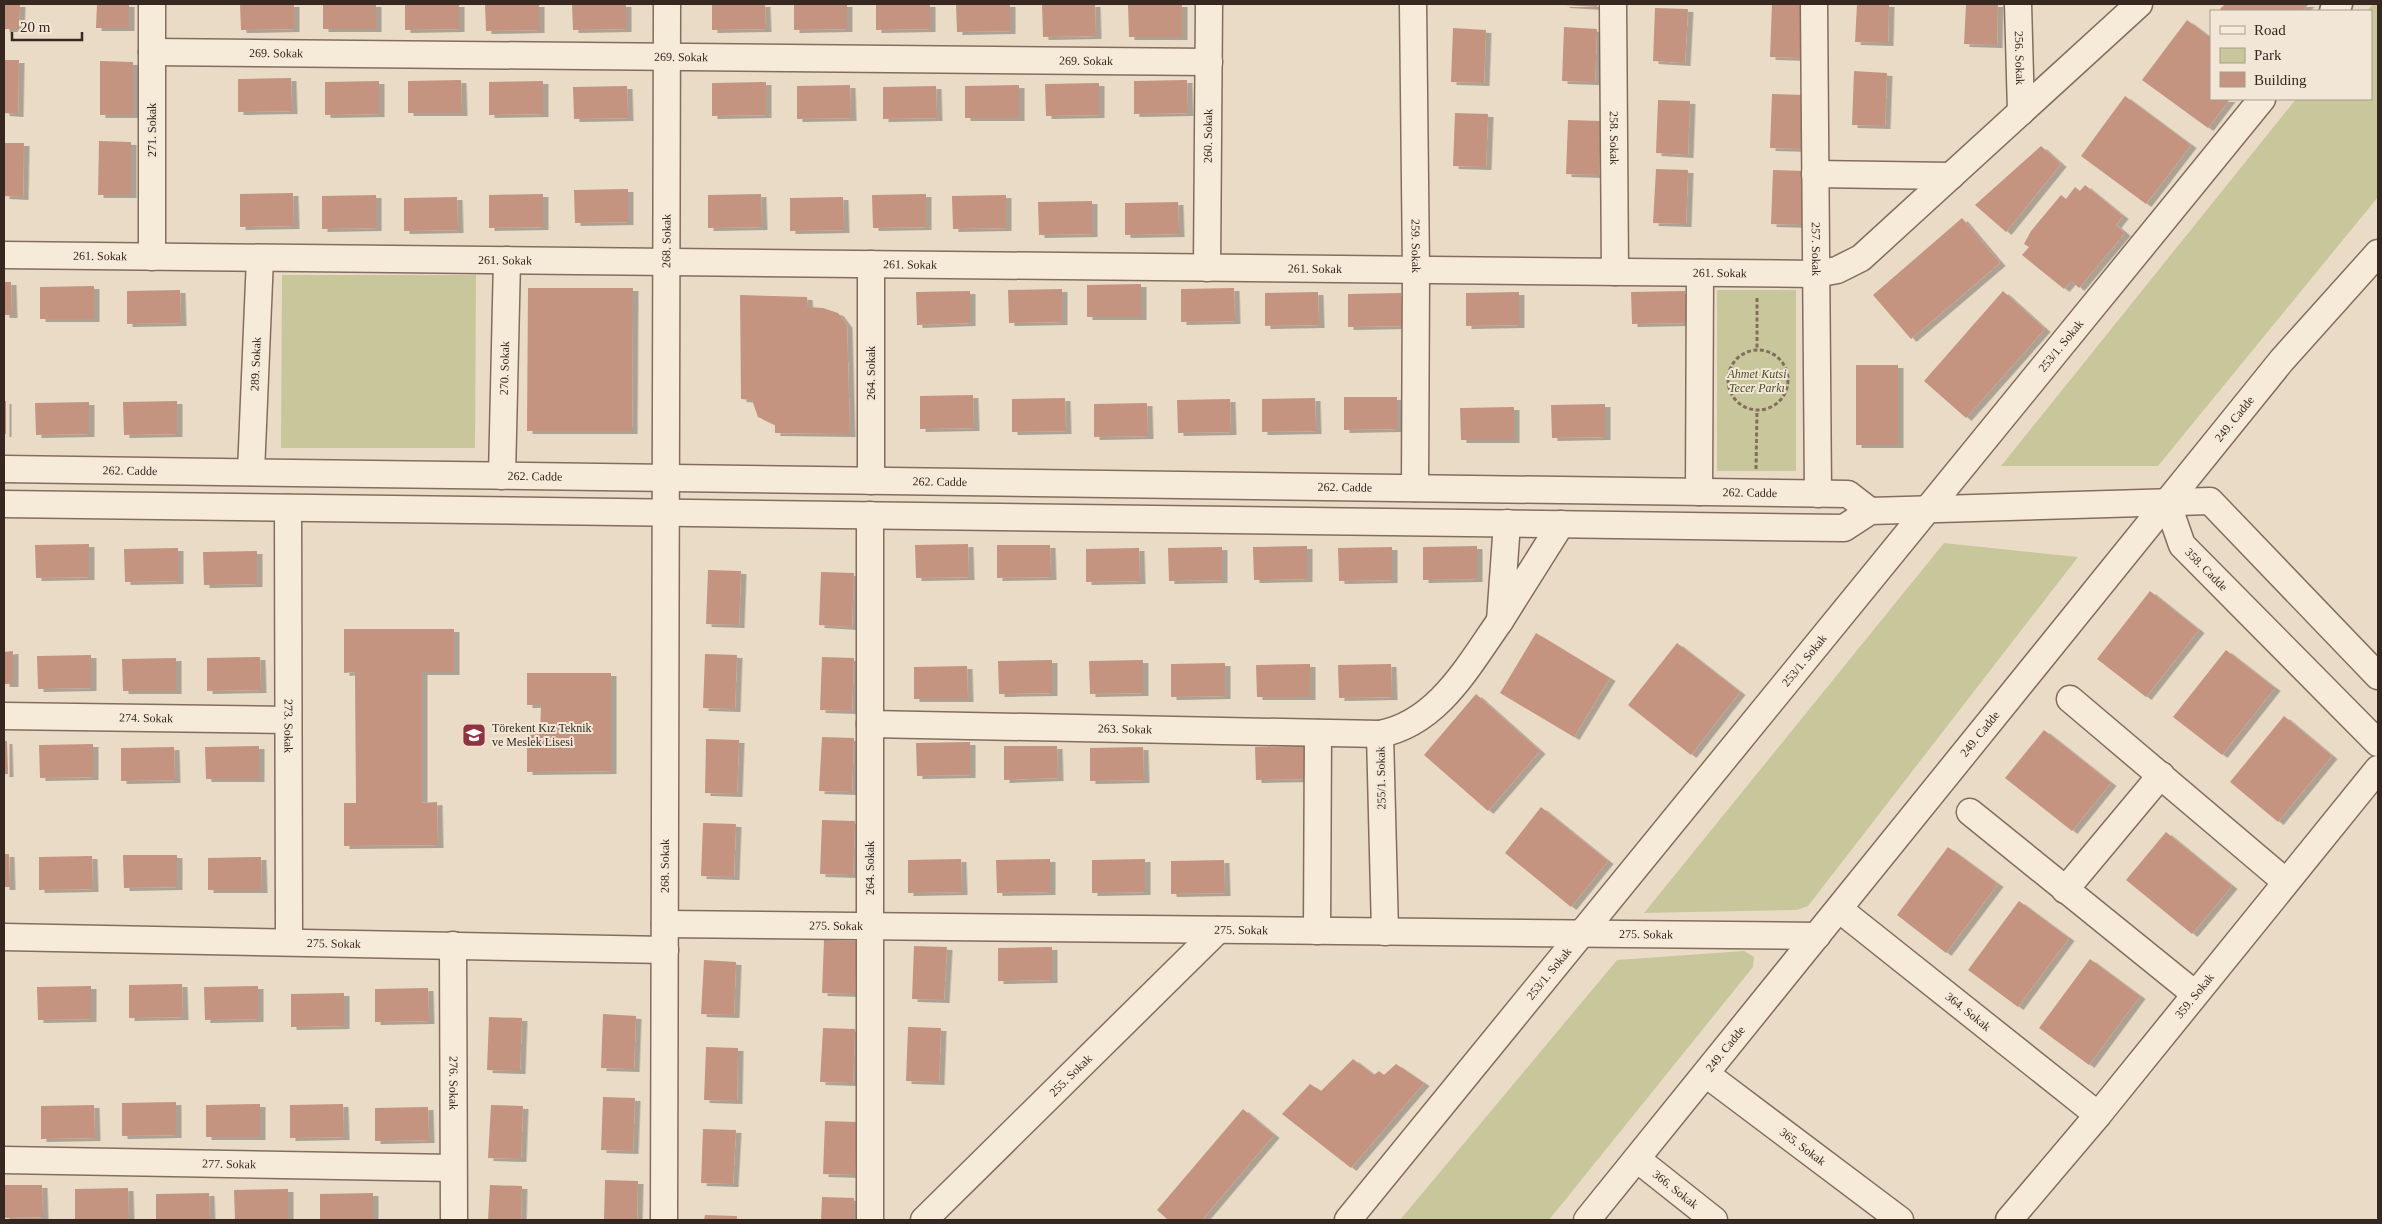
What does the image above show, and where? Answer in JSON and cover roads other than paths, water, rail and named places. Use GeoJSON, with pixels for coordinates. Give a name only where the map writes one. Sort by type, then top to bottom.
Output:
{"type":"FeatureCollection","features":[{"type":"Feature","properties":{"kind":"street","name":"271. Sokak"},"geometry":{"type":"LineString","coordinates":[[152,4],[152,257]]}},
{"type":"Feature","properties":{"kind":"street","name":"268. Sokak"},"geometry":{"type":"LineString","coordinates":[[664,1220],[667,4]]}},
{"type":"Feature","properties":{"kind":"street","name":"260. Sokak"},"geometry":{"type":"LineString","coordinates":[[1207,268],[1209,4]]}},
{"type":"Feature","properties":{"kind":"street","name":"259. Sokak"},"geometry":{"type":"LineString","coordinates":[[1412,4],[1416,270],[1415,488]]}},
{"type":"Feature","properties":{"kind":"street","name":"258. Sokak"},"geometry":{"type":"LineString","coordinates":[[1613,4],[1615,272]]}},
{"type":"Feature","properties":{"kind":"street","name":"257. Sokak"},"geometry":{"type":"LineString","coordinates":[[1814,4],[1818,494]]}},
{"type":"Feature","properties":{"kind":"street","name":"256. Sokak"},"geometry":{"type":"LineString","coordinates":[[2018,4],[2021,112]]}},
{"type":"Feature","properties":{"kind":"street","name":"261. Sokak"},"geometry":{"type":"LineString","coordinates":[[4,255],[1816,274],[1838,270],[1861,258],[2139,4]]}},
{"type":"Feature","properties":{"kind":"street","name":"269. Sokak"},"geometry":{"type":"LineString","coordinates":[[152,52],[1209,62]]}},
{"type":"Feature","properties":{"kind":"street","name":"253/1. Sokak"},"geometry":{"type":"LineString","coordinates":[[1348,1220],[2261,100]]}},
{"type":"Feature","properties":{"kind":"street"},"geometry":{"type":"LineString","coordinates":[[1815,174],[1950,176]]}},
{"type":"Feature","properties":{"kind":"street","name":"249. Cadde"},"geometry":{"type":"LineString","coordinates":[[1587,1220],[2282,360],[2378,253]]}},
{"type":"Feature","properties":{"kind":"street","name":"289. Sokak"},"geometry":{"type":"LineString","coordinates":[[251,472],[260,258]]}},
{"type":"Feature","properties":{"kind":"street","name":"270. Sokak"},"geometry":{"type":"LineString","coordinates":[[502,476],[507,260]]}},
{"type":"Feature","properties":{"kind":"street","name":"264. Sokak"},"geometry":{"type":"LineString","coordinates":[[871,264],[871,481]]}},
{"type":"Feature","properties":{"kind":"street"},"geometry":{"type":"LineString","coordinates":[[1699,492],[1700,273]]}},
{"type":"Feature","properties":{"kind":"street","name":"262. Cadde"},"geometry":{"type":"LineString","coordinates":[[4,469],[1848,494],[1870,511]]}},
{"type":"Feature","properties":{"kind":"street","name":"358. Cadde"},"geometry":{"type":"LineString","coordinates":[[2167,502],[2182,545],[2378,743]]}},
{"type":"Feature","properties":{"kind":"street"},"geometry":{"type":"LineString","coordinates":[[4,504],[1844,528],[1870,511],[2210,502],[2378,676]]}},
{"type":"Feature","properties":{"kind":"street","name":"273. Sokak"},"geometry":{"type":"LineString","coordinates":[[288,508],[289,942]]}},
{"type":"Feature","properties":{"kind":"street","name":"264. Sokak"},"geometry":{"type":"LineString","coordinates":[[870,515],[870,1220]]}},
{"type":"Feature","properties":{"kind":"street"},"geometry":{"type":"LineString","coordinates":[[1500,621],[1507,523]]}},
{"type":"Feature","properties":{"kind":"street","name":"255/1. Sokak"},"geometry":{"type":"LineString","coordinates":[[1385,932],[1380,734],[1397,731],[1416,722],[1431,710],[1450,690],[1500,621],[1562,524]]}},
{"type":"Feature","properties":{"kind":"street"},"geometry":{"type":"LineString","coordinates":[[2070,699],[2161,774],[2286,882]]}},
{"type":"Feature","properties":{"kind":"street","name":"274. Sokak"},"geometry":{"type":"LineString","coordinates":[[4,716],[288,720]]}},
{"type":"Feature","properties":{"kind":"street","name":"263. Sokak"},"geometry":{"type":"LineString","coordinates":[[870,724],[1380,734]]}},
{"type":"Feature","properties":{"kind":"street"},"geometry":{"type":"LineString","coordinates":[[1317,931],[1318,733]]}},
{"type":"Feature","properties":{"kind":"street","name":"359. Sokak"},"geometry":{"type":"LineString","coordinates":[[2009,1220],[2098,1115],[2378,769]]}},
{"type":"Feature","properties":{"kind":"street"},"geometry":{"type":"LineString","coordinates":[[2065,890],[2161,774]]}},
{"type":"Feature","properties":{"kind":"street"},"geometry":{"type":"LineString","coordinates":[[1970,812],[2196,994]]}},
{"type":"Feature","properties":{"kind":"street","name":"364. Sokak"},"geometry":{"type":"LineString","coordinates":[[1839,909],[2098,1115]]}},
{"type":"Feature","properties":{"kind":"street","name":"275. Sokak"},"geometry":{"type":"LineString","coordinates":[[4,937],[453,946],[870,926],[1817,936]]}},
{"type":"Feature","properties":{"kind":"street","name":"255. Sokak"},"geometry":{"type":"LineString","coordinates":[[924,1220],[1218,930]]}},
{"type":"Feature","properties":{"kind":"street","name":"276. Sokak"},"geometry":{"type":"LineString","coordinates":[[453,946],[454,1220]]}},
{"type":"Feature","properties":{"kind":"street","name":"365. Sokak"},"geometry":{"type":"LineString","coordinates":[[1706,1074],[1900,1220]]}},
{"type":"Feature","properties":{"kind":"street","name":"366. Sokak"},"geometry":{"type":"LineString","coordinates":[[1637,1159],[1714,1220]]}},
{"type":"Feature","properties":{"kind":"street","name":"277. Sokak"},"geometry":{"type":"LineString","coordinates":[[4,1160],[453,1168]]}},
{"type":"Feature","properties":{"kind":"place","name":"Törekent Kız Teknik ve Meslek Lisesi"},"geometry":{"type":"Point","coordinates":[474,735]}},
{"type":"Feature","properties":{"kind":"park label","name":"Ahmet Kutsi Tecer Parkı"},"geometry":{"type":"Point","coordinates":[1757,381]}}]}
